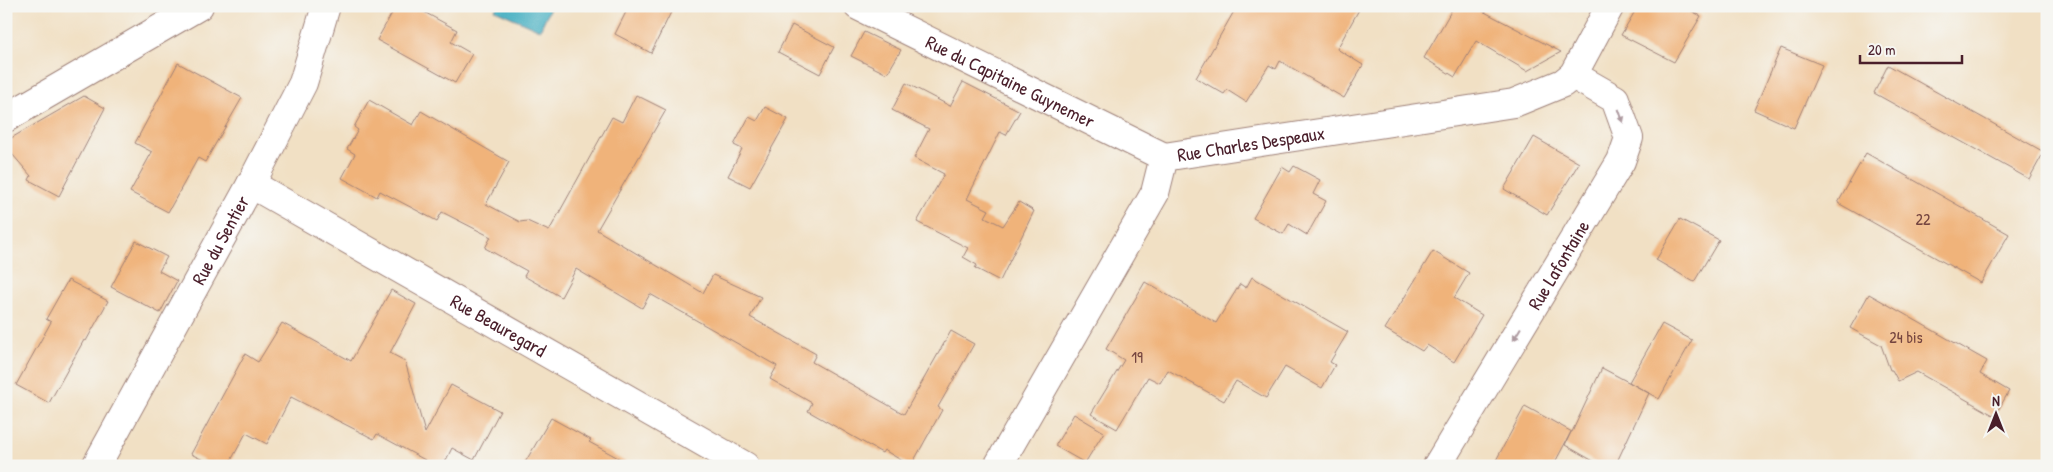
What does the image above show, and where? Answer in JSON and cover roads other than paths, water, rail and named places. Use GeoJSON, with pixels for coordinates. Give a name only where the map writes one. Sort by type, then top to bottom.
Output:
{"type":"FeatureCollection","features":[{"type":"Feature","properties":{"kind":"street"},"geometry":{"type":"LineString","coordinates":[[6,118],[199,6]]}},
{"type":"Feature","properties":{"kind":"street","name":"Rue du Sentier"},"geometry":{"type":"LineString","coordinates":[[96,466],[252,184],[303,84],[326,6]]}},
{"type":"Feature","properties":{"kind":"street","name":"Rue du Capitaine Guynemer"},"geometry":{"type":"LineString","coordinates":[[858,6],[1164,157]]}},
{"type":"Feature","properties":{"kind":"street"},"geometry":{"type":"LineString","coordinates":[[1573,75],[1610,6]]}},
{"type":"Feature","properties":{"kind":"street","name":"Rue Charles Despeaux"},"geometry":{"type":"LineString","coordinates":[[998,466],[1155,193],[1164,157],[1514,103],[1563,83],[1573,75]]}},
{"type":"Feature","properties":{"kind":"street","name":"Rue Lafontaine"},"geometry":{"type":"LineString","coordinates":[[1437,466],[1621,161],[1629,138],[1615,99],[1573,75]]}},
{"type":"Feature","properties":{"kind":"street","name":"Rue Beauregard"},"geometry":{"type":"LineString","coordinates":[[252,184],[745,466]]}},
{"type":"Feature","properties":{"kind":"water"},"geometry":{"type":"Polygon","coordinates":[[[497,6],[551,6],[540,30],[495,10],[497,6]]]}}]}
